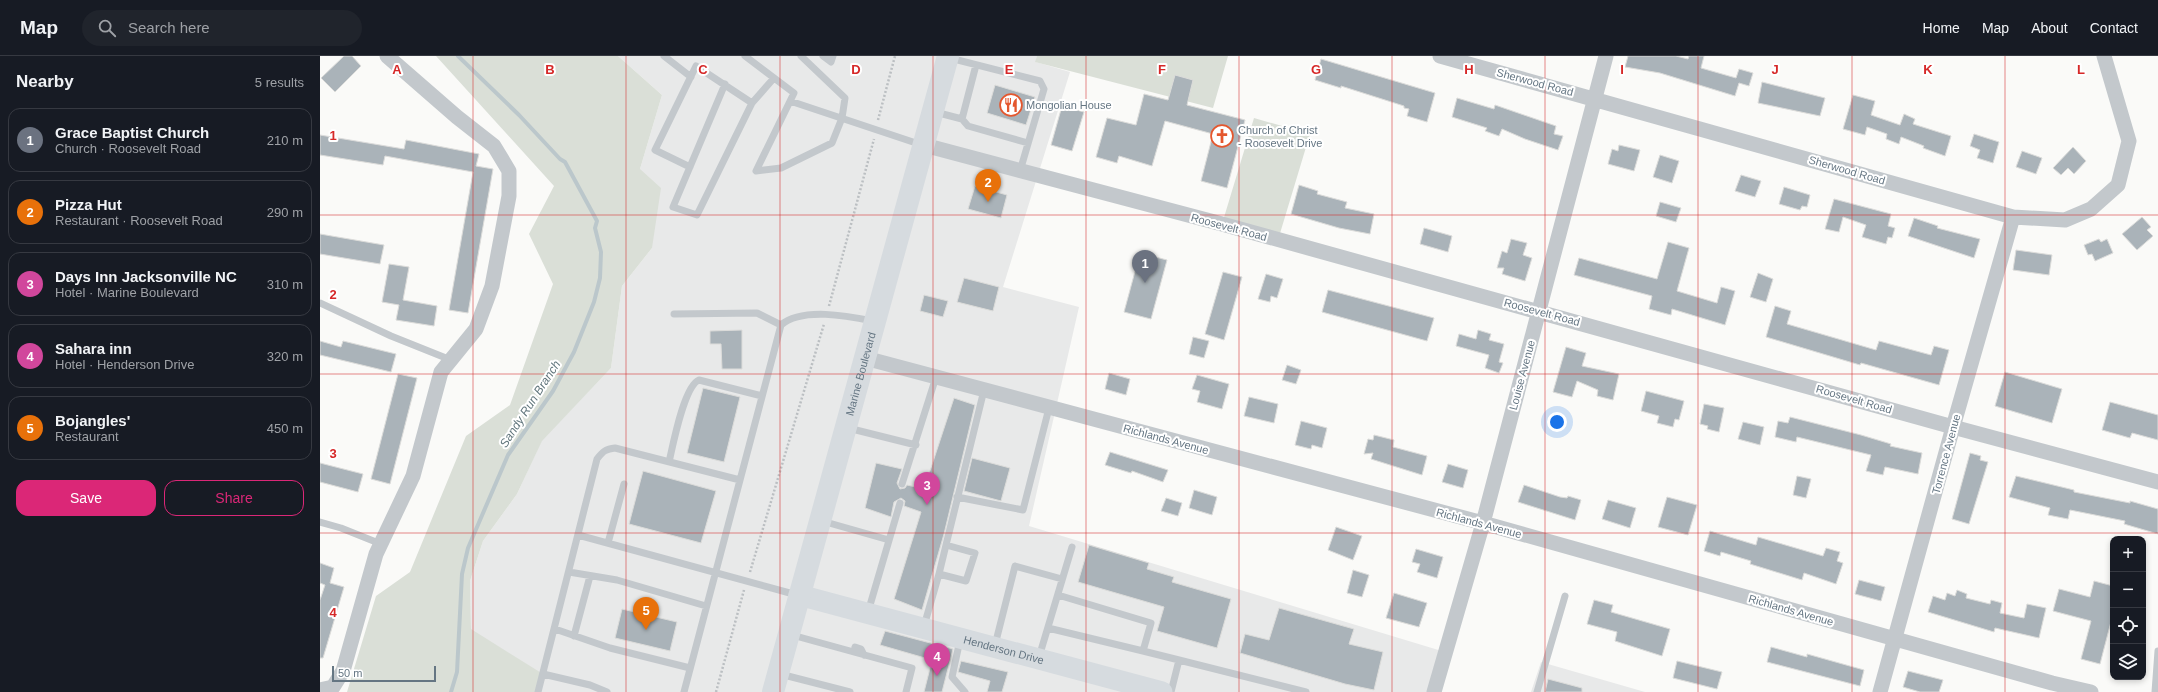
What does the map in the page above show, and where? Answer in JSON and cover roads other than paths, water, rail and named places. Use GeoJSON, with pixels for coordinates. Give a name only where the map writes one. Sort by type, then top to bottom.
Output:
{"type":"FeatureCollection","features":[{"type":"Feature","properties":{"kind":"main road","name":"Marine Boulevard"},"geometry":{"type":"LineString","coordinates":[[775,683],[948,57]]}},
{"type":"Feature","properties":{"kind":"main road","name":"Henderson Drive"},"geometry":{"type":"LineString","coordinates":[[799,595],[1162,692]]}},
{"type":"Feature","properties":{"kind":"street"},"geometry":{"type":"LineString","coordinates":[[320,690],[333,687],[343,672],[376,554],[414,476],[441,372],[476,329],[492,286],[508,196],[509,171],[494,146],[457,117],[387,56]]}},
{"type":"Feature","properties":{"kind":"street","name":"Sherwood Road"},"geometry":{"type":"LineString","coordinates":[[1440,56],[1595,98],[2013,217],[2065,220],[2091,209],[2118,185],[2129,142],[2104,56]]}},
{"type":"Feature","properties":{"kind":"street","name":"Louise Avenue"},"geometry":{"type":"LineString","coordinates":[[1434,692],[1482,524],[1606,56]]}},
{"type":"Feature","properties":{"kind":"street","name":"Roosevelt Road"},"geometry":{"type":"LineString","coordinates":[[924,145],[1222,224],[1953,427],[2158,482]]}},
{"type":"Feature","properties":{"kind":"street","name":"Torrence Avenue"},"geometry":{"type":"LineString","coordinates":[[1880,692],[2013,217]]}},
{"type":"Feature","properties":{"kind":"street","name":"Richlands Avenue"},"geometry":{"type":"LineString","coordinates":[[865,358],[1482,524],[2091,692]]}},
{"type":"Feature","properties":{"kind":"lane"},"geometry":{"type":"LineString","coordinates":[[664,56],[691,77]]}},
{"type":"Feature","properties":{"kind":"lane"},"geometry":{"type":"LineString","coordinates":[[746,56],[794,93],[756,171],[781,168],[832,143],[842,118],[845,98],[801,56]]}},
{"type":"Feature","properties":{"kind":"lane"},"geometry":{"type":"LineString","coordinates":[[823,56],[831,62],[833,56]]}},
{"type":"Feature","properties":{"kind":"lane"},"geometry":{"type":"LineString","coordinates":[[948,57],[1040,81],[1044,89],[1020,171]]}},
{"type":"Feature","properties":{"kind":"lane"},"geometry":{"type":"LineString","coordinates":[[962,119],[976,65]]}},
{"type":"Feature","properties":{"kind":"lane"},"geometry":{"type":"LineString","coordinates":[[690,167],[656,150],[696,66],[752,103]]}},
{"type":"Feature","properties":{"kind":"lane"},"geometry":{"type":"LineString","coordinates":[[725,84],[672,207],[697,215],[752,103],[774,78]]}},
{"type":"Feature","properties":{"kind":"lane"},"geometry":{"type":"LineString","coordinates":[[790,101],[924,145]]}},
{"type":"Feature","properties":{"kind":"lane"},"geometry":{"type":"LineString","coordinates":[[933,112],[962,119],[968,126],[1028,143]]}},
{"type":"Feature","properties":{"kind":"lane"},"geometry":{"type":"LineString","coordinates":[[320,303],[391,336],[451,360]]}},
{"type":"Feature","properties":{"kind":"lane"},"geometry":{"type":"LineString","coordinates":[[674,314],[757,313],[782,325]]}},
{"type":"Feature","properties":{"kind":"lane"},"geometry":{"type":"LineString","coordinates":[[684,692],[782,325],[788,320],[805,314],[849,316],[875,321]]}},
{"type":"Feature","properties":{"kind":"lane"},"geometry":{"type":"LineString","coordinates":[[902,484],[916,445],[936,377]]}},
{"type":"Feature","properties":{"kind":"lane"},"geometry":{"type":"LineString","coordinates":[[669,462],[687,395],[694,382],[699,380],[762,396]]}},
{"type":"Feature","properties":{"kind":"lane"},"geometry":{"type":"LineString","coordinates":[[924,629],[984,390]]}},
{"type":"Feature","properties":{"kind":"lane"},"geometry":{"type":"LineString","coordinates":[[956,497],[1024,510],[1050,408]]}},
{"type":"Feature","properties":{"kind":"lane"},"geometry":{"type":"LineString","coordinates":[[846,427],[916,445]]}},
{"type":"Feature","properties":{"kind":"lane"},"geometry":{"type":"LineString","coordinates":[[538,692],[597,459],[602,452],[607,449],[615,448],[740,480]]}},
{"type":"Feature","properties":{"kind":"lane"},"geometry":{"type":"LineString","coordinates":[[608,543],[624,484]]}},
{"type":"Feature","properties":{"kind":"lane"},"geometry":{"type":"LineString","coordinates":[[868,613],[900,503]]}},
{"type":"Feature","properties":{"kind":"lane"},"geometry":{"type":"LineString","coordinates":[[820,520],[889,540]]}},
{"type":"Feature","properties":{"kind":"lane"},"geometry":{"type":"LineString","coordinates":[[320,522],[341,528],[381,544]]}},
{"type":"Feature","properties":{"kind":"lane"},"geometry":{"type":"LineString","coordinates":[[578,535],[799,595]]}},
{"type":"Feature","properties":{"kind":"lane"},"geometry":{"type":"LineString","coordinates":[[939,574],[966,581],[975,553],[946,545]]}},
{"type":"Feature","properties":{"kind":"lane"},"geometry":{"type":"LineString","coordinates":[[1038,659],[1072,546]]}},
{"type":"Feature","properties":{"kind":"lane"},"geometry":{"type":"LineString","coordinates":[[994,647],[1014,566],[1062,579]]}},
{"type":"Feature","properties":{"kind":"lane"},"geometry":{"type":"LineString","coordinates":[[569,572],[617,580],[706,606]]}},
{"type":"Feature","properties":{"kind":"lane"},"geometry":{"type":"LineString","coordinates":[[574,636],[590,576]]}},
{"type":"Feature","properties":{"kind":"lane"},"geometry":{"type":"LineString","coordinates":[[1058,595],[1151,623],[1143,652]]}},
{"type":"Feature","properties":{"kind":"lane"},"geometry":{"type":"LineString","coordinates":[[1537,692],[1564,596]]}},
{"type":"Feature","properties":{"kind":"lane"},"geometry":{"type":"LineString","coordinates":[[1048,628],[1306,692]]}},
{"type":"Feature","properties":{"kind":"lane"},"geometry":{"type":"LineString","coordinates":[[554,629],[610,648],[690,668]]}},
{"type":"Feature","properties":{"kind":"lane"},"geometry":{"type":"LineString","coordinates":[[788,634],[912,668],[906,692]]}},
{"type":"Feature","properties":{"kind":"lane"},"geometry":{"type":"LineString","coordinates":[[960,638],[952,677],[965,692]]}},
{"type":"Feature","properties":{"kind":"lane"},"geometry":{"type":"LineString","coordinates":[[830,646],[839,643]]}},
{"type":"Feature","properties":{"kind":"lane"},"geometry":{"type":"LineString","coordinates":[[855,647],[861,649],[864,655]]}},
{"type":"Feature","properties":{"kind":"lane"},"geometry":{"type":"LineString","coordinates":[[2155,692],[2158,651]]}},
{"type":"Feature","properties":{"kind":"lane"},"geometry":{"type":"LineString","coordinates":[[1171,692],[1179,660]]}},
{"type":"Feature","properties":{"kind":"lane"},"geometry":{"type":"LineString","coordinates":[[543,674],[590,685],[607,692]]}},
{"type":"Feature","properties":{"kind":"lane"},"geometry":{"type":"LineString","coordinates":[[775,683],[850,692]]}},
{"type":"Feature","properties":{"kind":"waterway","name":"Sandy Run Branch"},"geometry":{"type":"LineString","coordinates":[[451,692],[457,672],[462,574],[468,548],[508,455],[553,391],[574,352],[594,302],[600,278],[601,252],[595,228],[597,221],[565,162],[560,159],[519,115],[458,56]]}},
{"type":"Feature","properties":{"kind":"place","name":"Mongolian House"},"geometry":{"type":"Point","coordinates":[1011,105]}},
{"type":"Feature","properties":{"kind":"place","name":"Church of Christ - Roosevelt Drive"},"geometry":{"type":"Point","coordinates":[1222,136]}},
{"type":"Feature","properties":{"kind":"place","name":"Pizza Hut"},"geometry":{"type":"Point","coordinates":[988,202]}},
{"type":"Feature","properties":{"kind":"place","name":"Grace Baptist Church"},"geometry":{"type":"Point","coordinates":[1145,283]}},
{"type":"Feature","properties":{"kind":"place","name":"Days Inn Jacksonville NC"},"geometry":{"type":"Point","coordinates":[927,505]}},
{"type":"Feature","properties":{"kind":"place","name":"Bojangles'"},"geometry":{"type":"Point","coordinates":[646,630]}},
{"type":"Feature","properties":{"kind":"place","name":"Sahara inn"},"geometry":{"type":"Point","coordinates":[937,676]}}]}
